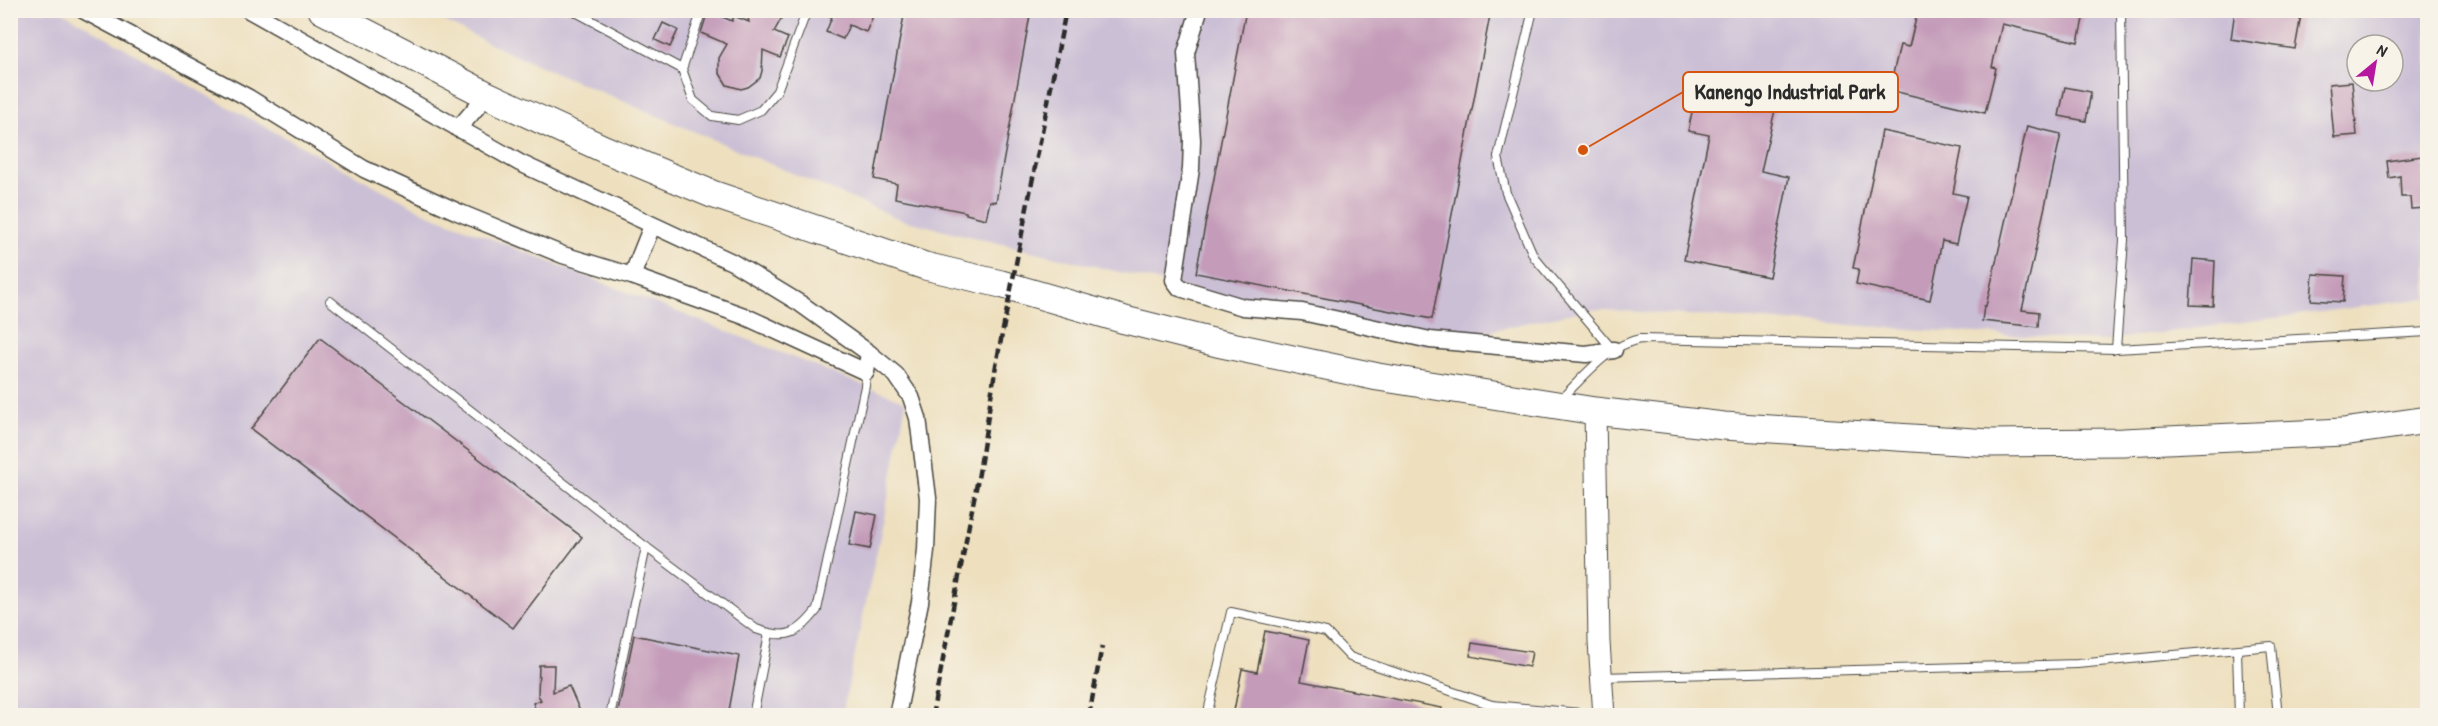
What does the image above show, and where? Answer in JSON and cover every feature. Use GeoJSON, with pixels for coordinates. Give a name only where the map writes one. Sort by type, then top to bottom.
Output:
{"type":"FeatureCollection","features":[{"type":"Feature","properties":{"kind":"highway"},"geometry":{"type":"LineString","coordinates":[[322,10],[487,95],[604,149],[712,194],[925,266],[1002,284],[1217,344],[1378,377],[1595,411],[1724,426],[1990,442],[2123,442],[2343,432],[2427,420]]}},
{"type":"Feature","properties":{"kind":"street"},"geometry":{"type":"LineString","coordinates":[[83,10],[249,98],[364,169],[458,212],[563,255],[632,276],[744,316],[866,372],[869,353]]}},
{"type":"Feature","properties":{"kind":"street"},"geometry":{"type":"LineString","coordinates":[[249,10],[520,163],[732,262],[801,304],[896,375],[910,397],[918,418],[928,498],[926,550],[920,602],[897,716]]}},
{"type":"Feature","properties":{"kind":"street"},"geometry":{"type":"LineString","coordinates":[[1199,10],[1186,52],[1192,140],[1191,169],[1174,280],[1180,288],[1243,307],[1302,312],[1430,340],[1586,354],[1614,350]]}},
{"type":"Feature","properties":{"kind":"street"},"geometry":{"type":"LineString","coordinates":[[458,129],[487,95]]}},
{"type":"Feature","properties":{"kind":"street"},"geometry":{"type":"LineString","coordinates":[[632,276],[652,226]]}},
{"type":"Feature","properties":{"kind":"street"},"geometry":{"type":"LineString","coordinates":[[1595,411],[1601,677],[1604,715]]}},
{"type":"Feature","properties":{"kind":"lane"},"geometry":{"type":"LineString","coordinates":[[572,10],[682,69]]}},
{"type":"Feature","properties":{"kind":"lane"},"geometry":{"type":"LineString","coordinates":[[702,10],[682,69],[693,100],[712,116],[738,120],[761,110],[777,91],[807,10]]}},
{"type":"Feature","properties":{"kind":"lane"},"geometry":{"type":"LineString","coordinates":[[1533,10],[1498,158],[1506,193],[1534,257],[1614,350]]}},
{"type":"Feature","properties":{"kind":"lane"},"geometry":{"type":"LineString","coordinates":[[2116,349],[2124,240],[2121,10]]}},
{"type":"Feature","properties":{"kind":"lane"},"geometry":{"type":"LineString","coordinates":[[330,301],[646,547],[756,629],[769,634],[788,635],[804,628],[817,610],[865,386],[866,372]]}},
{"type":"Feature","properties":{"kind":"lane"},"geometry":{"type":"LineString","coordinates":[[1555,405],[1614,350],[1640,339],[2116,349],[2427,332]]}},
{"type":"Feature","properties":{"kind":"lane"},"geometry":{"type":"LineString","coordinates":[[610,716],[646,547]]}},
{"type":"Feature","properties":{"kind":"lane"},"geometry":{"type":"LineString","coordinates":[[1207,716],[1231,612],[1326,632],[1350,657],[1492,705],[1604,715]]}},
{"type":"Feature","properties":{"kind":"lane"},"geometry":{"type":"LineString","coordinates":[[753,716],[769,634]]}},
{"type":"Feature","properties":{"kind":"lane"},"geometry":{"type":"LineString","coordinates":[[1601,677],[2077,664],[2271,646],[2278,716]]}},
{"type":"Feature","properties":{"kind":"lane"},"geometry":{"type":"LineString","coordinates":[[2237,650],[2239,716]]}},
{"type":"Feature","properties":{"kind":"lane"},"geometry":{"type":"LineString","coordinates":[[1491,716],[1492,705]]}},
{"type":"Feature","properties":{"kind":"shaded area"},"geometry":{"type":"Polygon","coordinates":[[[10,11],[61,11],[206,95],[424,212],[906,402],[842,715],[11,715],[10,11]]]}},
{"type":"Feature","properties":{"kind":"shaded area"},"geometry":{"type":"Polygon","coordinates":[[[424,11],[2427,11],[2427,298],[2101,341],[1591,309],[1424,345],[902,220],[507,52],[424,11]]]}},
{"type":"Feature","properties":{"kind":"building"},"geometry":{"type":"Polygon","coordinates":[[[746,10],[786,10],[774,32],[788,38],[780,57],[763,50],[760,78],[741,89],[727,85],[719,72],[719,58],[727,44],[701,33],[708,11],[732,21],[734,16],[749,22],[746,10]]]}},
{"type":"Feature","properties":{"kind":"building"},"geometry":{"type":"Polygon","coordinates":[[[816,10],[861,10],[873,16],[866,32],[849,25],[843,39],[826,32],[832,17],[816,10]]]}},
{"type":"Feature","properties":{"kind":"building"},"geometry":{"type":"Polygon","coordinates":[[[905,10],[1031,10],[996,202],[990,201],[986,219],[966,214],[966,212],[895,198],[897,184],[874,179],[905,10]]]}},
{"type":"Feature","properties":{"kind":"building"},"geometry":{"type":"Polygon","coordinates":[[[1246,10],[1491,10],[1432,319],[1196,273],[1246,10]]]}},
{"type":"Feature","properties":{"kind":"building"},"geometry":{"type":"Polygon","coordinates":[[[1918,10],[2085,10],[2078,42],[2002,24],[1992,67],[1996,68],[1985,113],[1889,90],[1900,45],[1909,47],[1918,10]]]}},
{"type":"Feature","properties":{"kind":"building"},"geometry":{"type":"Polygon","coordinates":[[[2235,10],[2302,10],[2295,49],[2231,39],[2235,10]]]}},
{"type":"Feature","properties":{"kind":"building"},"geometry":{"type":"Polygon","coordinates":[[[663,23],[678,30],[670,47],[655,40],[663,23]]]}},
{"type":"Feature","properties":{"kind":"building"},"geometry":{"type":"Polygon","coordinates":[[[2345,83],[2345,93],[2353,93],[2357,135],[2334,137],[2329,84],[2345,83]]]}},
{"type":"Feature","properties":{"kind":"building"},"geometry":{"type":"Polygon","coordinates":[[[2065,87],[2091,92],[2086,121],[2059,116],[2065,87]]]}},
{"type":"Feature","properties":{"kind":"building"},"geometry":{"type":"Polygon","coordinates":[[[1696,93],[1775,110],[1761,171],[1789,177],[1769,277],[1684,260],[1709,135],[1688,131],[1696,93]]]}},
{"type":"Feature","properties":{"kind":"building"},"geometry":{"type":"Polygon","coordinates":[[[2027,126],[2061,134],[2022,310],[2039,312],[2038,327],[1982,321],[2027,126]]]}},
{"type":"Feature","properties":{"kind":"building"},"geometry":{"type":"Polygon","coordinates":[[[1882,131],[1962,148],[1953,193],[1967,196],[1956,244],[1942,241],[1930,300],[1856,284],[1859,269],[1853,268],[1882,131]]]}},
{"type":"Feature","properties":{"kind":"building"},"geometry":{"type":"Polygon","coordinates":[[[2422,156],[2426,208],[2411,209],[2410,197],[2401,197],[2400,176],[2389,178],[2387,161],[2422,156]]]}},
{"type":"Feature","properties":{"kind":"building"},"geometry":{"type":"Polygon","coordinates":[[[2193,259],[2215,261],[2213,306],[2190,305],[2193,259]]]}},
{"type":"Feature","properties":{"kind":"building"},"geometry":{"type":"Polygon","coordinates":[[[2313,274],[2345,276],[2343,302],[2311,300],[2313,274]]]}},
{"type":"Feature","properties":{"kind":"building"},"geometry":{"type":"Polygon","coordinates":[[[320,338],[582,537],[513,628],[251,429],[320,338]]]}},
{"type":"Feature","properties":{"kind":"building"},"geometry":{"type":"Polygon","coordinates":[[[856,511],[877,515],[870,549],[849,545],[856,511]]]}},
{"type":"Feature","properties":{"kind":"building"},"geometry":{"type":"Polygon","coordinates":[[[1265,631],[1309,640],[1301,681],[1442,708],[1441,716],[1233,716],[1242,669],[1257,672],[1265,631]]]}},
{"type":"Feature","properties":{"kind":"building"},"geometry":{"type":"Polygon","coordinates":[[[634,635],[739,656],[728,716],[617,716],[634,635]]]}},
{"type":"Feature","properties":{"kind":"building"},"geometry":{"type":"Polygon","coordinates":[[[1472,643],[1532,652],[1529,667],[1470,656],[1472,643]]]}},
{"type":"Feature","properties":{"kind":"building"},"geometry":{"type":"Polygon","coordinates":[[[539,665],[554,665],[553,692],[569,686],[582,716],[538,716],[533,703],[541,700],[538,695],[539,665]]]}},
{"type":"Feature","properties":{"kind":"railway"},"geometry":{"type":"LineString","coordinates":[[932,716],[979,473],[996,365],[1066,10]]}},
{"type":"Feature","properties":{"kind":"railway"},"geometry":{"type":"LineString","coordinates":[[1089,716],[1102,646]]}},
{"type":"Feature","properties":{"kind":"place","name":"Kanengo Industrial Park"},"geometry":{"type":"Point","coordinates":[1583,150]}}]}
